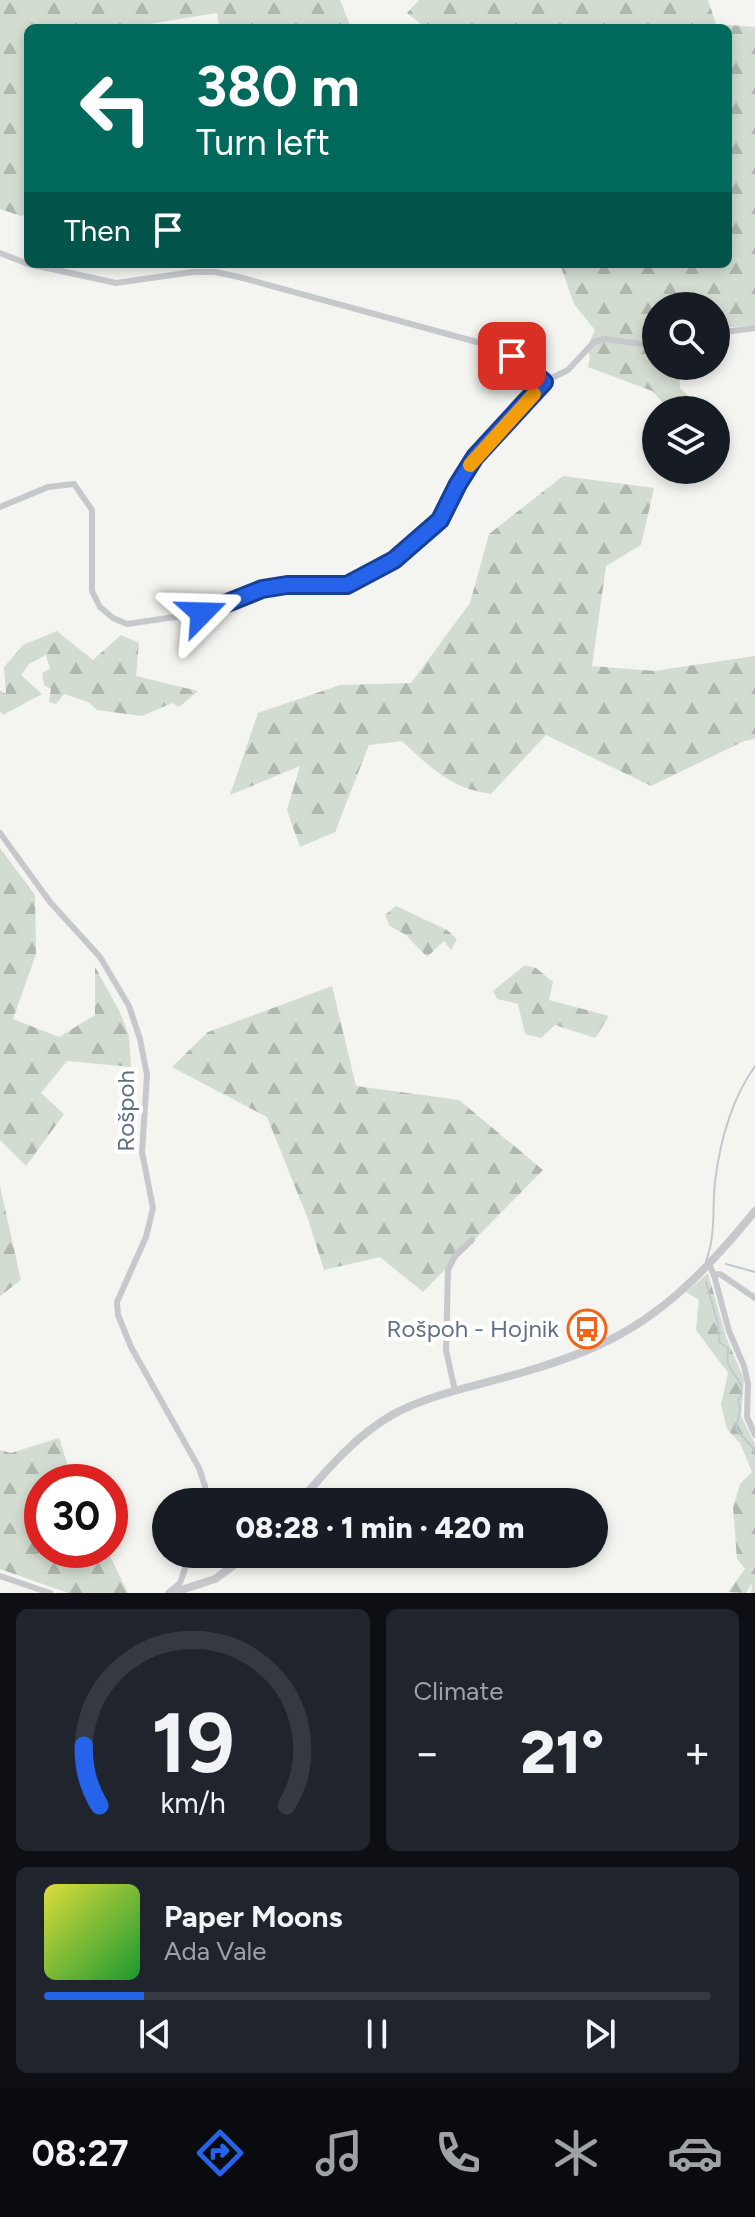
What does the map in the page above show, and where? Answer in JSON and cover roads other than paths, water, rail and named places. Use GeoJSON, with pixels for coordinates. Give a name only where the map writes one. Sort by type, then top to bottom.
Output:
{"type":"FeatureCollection","features":[{"type":"Feature","properties":{"kind":"street"},"geometry":{"type":"LineString","coordinates":[[0,253],[24,262]]}},
{"type":"Feature","properties":{"kind":"street"},"geometry":{"type":"LineString","coordinates":[[45,268],[99,282],[116,283],[193,272],[239,277],[484,344],[512,356],[544,382]]}},
{"type":"Feature","properties":{"kind":"street"},"geometry":{"type":"LineString","coordinates":[[730,331],[755,328]]}},
{"type":"Feature","properties":{"kind":"street"},"geometry":{"type":"LineString","coordinates":[[0,507],[48,487],[74,484],[92,510],[92,591],[100,607],[127,624],[202,613],[262,589],[287,585],[347,585],[394,560],[440,520],[475,457],[544,382],[568,370],[594,342],[605,339],[642,344]]}},
{"type":"Feature","properties":{"kind":"street","name":"Rošpoh"},"geometry":{"type":"LineString","coordinates":[[0,833],[50,902],[100,957],[129,1006],[140,1039],[147,1075],[142,1152],[153,1208],[146,1237],[117,1302],[118,1315],[131,1347],[199,1468],[205,1488]]}},
{"type":"Feature","properties":{"kind":"street"},"geometry":{"type":"LineString","coordinates":[[311,1488],[340,1455],[393,1414],[437,1395],[542,1366],[600,1345],[656,1311],[712,1271],[755,1211]]}},
{"type":"Feature","properties":{"kind":"street"},"geometry":{"type":"LineString","coordinates":[[455,1391],[446,1350],[448,1270],[455,1256],[472,1240]]}},
{"type":"Feature","properties":{"kind":"street"},"geometry":{"type":"LineString","coordinates":[[712,1271],[755,1298]]}},
{"type":"Feature","properties":{"kind":"street"},"geometry":{"type":"LineString","coordinates":[[712,1271],[729,1331],[744,1366],[748,1384],[747,1417],[755,1435]]}},
{"type":"Feature","properties":{"kind":"street"},"geometry":{"type":"LineString","coordinates":[[170,1593],[180,1583],[185,1568]]}},
{"type":"Feature","properties":{"kind":"street"},"geometry":{"type":"LineString","coordinates":[[170,1593],[215,1579],[230,1568]]}},
{"type":"Feature","properties":{"kind":"street"},"geometry":{"type":"LineString","coordinates":[[0,1576],[50,1593]]}},
{"type":"Feature","properties":{"kind":"waterway"},"geometry":{"type":"LineString","coordinates":[[706,1261],[711,1242],[720,1151],[733,1107],[755,1066]]}},
{"type":"Feature","properties":{"kind":"waterway"},"geometry":{"type":"LineString","coordinates":[[726,1264],[755,1272]]}},
{"type":"Feature","properties":{"kind":"waterway"},"geometry":{"type":"LineString","coordinates":[[706,1282],[718,1324],[719,1342],[728,1348],[728,1363],[741,1385],[736,1429],[755,1454]]}},
{"type":"Feature","properties":{"kind":"place","name":"Rošpoh - Hojnik"},"geometry":{"type":"Point","coordinates":[587,1329]}}]}
